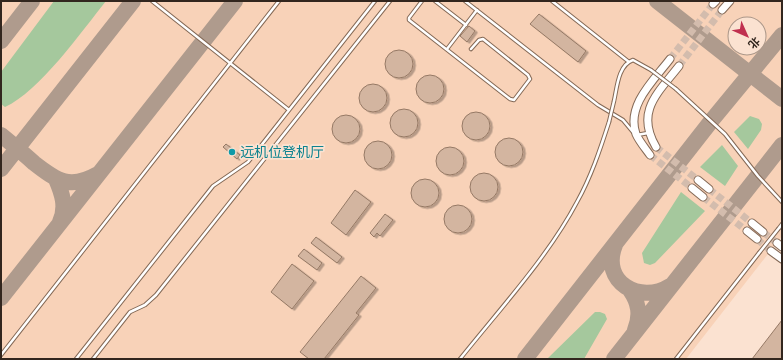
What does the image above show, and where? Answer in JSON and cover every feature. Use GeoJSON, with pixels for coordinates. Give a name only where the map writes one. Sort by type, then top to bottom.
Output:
{"type":"FeatureCollection","features":[{"type":"Feature","properties":{"kind":"main road"},"geometry":{"type":"LineString","coordinates":[[722,10],[730,1]]}},
{"type":"Feature","properties":{"kind":"main road"},"geometry":{"type":"LineString","coordinates":[[650,155],[636,135],[633,120],[636,107],[646,89],[670,59]]}},
{"type":"Feature","properties":{"kind":"main road"},"geometry":{"type":"LineString","coordinates":[[656,147],[648,133],[646,118],[656,95],[679,66]]}},
{"type":"Feature","properties":{"kind":"main road"},"geometry":{"type":"LineString","coordinates":[[698,180],[709,189]]}},
{"type":"Feature","properties":{"kind":"main road"},"geometry":{"type":"LineString","coordinates":[[692,188],[703,197]]}},
{"type":"Feature","properties":{"kind":"main road"},"geometry":{"type":"LineString","coordinates":[[752,223],[763,232]]}},
{"type":"Feature","properties":{"kind":"main road"},"geometry":{"type":"LineString","coordinates":[[746,231],[757,239]]}},
{"type":"Feature","properties":{"kind":"main road"},"geometry":{"type":"LineString","coordinates":[[771,250],[782,259]]}},
{"type":"Feature","properties":{"kind":"lane"},"geometry":{"type":"LineString","coordinates":[[152,1],[289,110]]}},
{"type":"Feature","properties":{"kind":"lane"},"geometry":{"type":"LineString","coordinates":[[1,355],[279,1]]}},
{"type":"Feature","properties":{"kind":"lane"},"geometry":{"type":"LineString","coordinates":[[76,359],[213,186],[248,162],[375,1]]}},
{"type":"Feature","properties":{"kind":"lane"},"geometry":{"type":"LineString","coordinates":[[93,359],[130,312],[145,305],[156,295],[390,1]]}},
{"type":"Feature","properties":{"kind":"lane"},"geometry":{"type":"LineString","coordinates":[[422,1],[409,19],[446,50],[512,100],[530,79],[528,75],[483,40],[479,40],[471,49]]}},
{"type":"Feature","properties":{"kind":"lane"},"geometry":{"type":"LineString","coordinates":[[435,1],[466,25]]}},
{"type":"Feature","properties":{"kind":"lane"},"geometry":{"type":"LineString","coordinates":[[465,1],[598,105],[623,120],[636,135],[648,133]]}},
{"type":"Feature","properties":{"kind":"lane"},"geometry":{"type":"LineString","coordinates":[[552,1],[629,62]]}},
{"type":"Feature","properties":{"kind":"lane"},"geometry":{"type":"LineString","coordinates":[[446,50],[477,10]]}},
{"type":"Feature","properties":{"kind":"lane"},"geometry":{"type":"LineString","coordinates":[[460,359],[529,273],[577,203],[592,172],[609,122],[621,70],[633,60],[651,70],[676,89],[725,134],[758,176],[782,202]]}},
{"type":"Feature","properties":{"kind":"lane"},"geometry":{"type":"LineString","coordinates":[[676,359],[782,224]]}},
{"type":"Feature","properties":{"kind":"shaded area"},"geometry":{"type":"Polygon","coordinates":[[[1,1],[782,1],[782,236],[686,359],[1,359],[1,1]]]}},
{"type":"Feature","properties":{"kind":"green space"},"geometry":{"type":"Polygon","coordinates":[[[54,1],[106,1],[46,75],[18,99],[5,107],[1,104],[1,72],[54,1]]]}},
{"type":"Feature","properties":{"kind":"green space"},"geometry":{"type":"Polygon","coordinates":[[[750,116],[759,119],[762,124],[761,130],[748,149],[734,132],[750,116]]]}},
{"type":"Feature","properties":{"kind":"green space"},"geometry":{"type":"Polygon","coordinates":[[[722,145],[738,166],[725,186],[700,167],[722,145]]]}},
{"type":"Feature","properties":{"kind":"green space"},"geometry":{"type":"Polygon","coordinates":[[[681,192],[705,211],[655,263],[650,265],[644,263],[642,253],[681,192]]]}},
{"type":"Feature","properties":{"kind":"green space"},"geometry":{"type":"Polygon","coordinates":[[[595,312],[605,314],[607,319],[584,359],[547,359],[595,312]]]}},
{"type":"Feature","properties":{"kind":"building"},"geometry":{"type":"Polygon","coordinates":[[[539,14],[586,51],[578,62],[530,24],[539,14]]]}},
{"type":"Feature","properties":{"kind":"building"},"geometry":{"type":"Polygon","coordinates":[[[469,26],[475,31],[467,42],[460,36],[469,26]]]}},
{"type":"Feature","properties":{"kind":"building"},"geometry":{"type":"Polygon","coordinates":[[[399,50],[409,54],[413,64],[409,74],[399,78],[389,74],[385,64],[389,54],[399,50]]]}},
{"type":"Feature","properties":{"kind":"building"},"geometry":{"type":"Polygon","coordinates":[[[430,75],[440,79],[444,89],[440,99],[430,103],[420,99],[416,89],[420,79],[430,75]]]}},
{"type":"Feature","properties":{"kind":"building"},"geometry":{"type":"Polygon","coordinates":[[[373,84],[383,88],[387,98],[383,108],[373,112],[363,108],[359,98],[363,88],[373,84]]]}},
{"type":"Feature","properties":{"kind":"building"},"geometry":{"type":"Polygon","coordinates":[[[404,109],[414,113],[418,123],[414,133],[404,137],[394,133],[390,123],[394,113],[404,109]]]}},
{"type":"Feature","properties":{"kind":"building"},"geometry":{"type":"Polygon","coordinates":[[[476,112],[486,116],[490,126],[486,136],[476,140],[466,136],[462,126],[466,116],[476,112]]]}},
{"type":"Feature","properties":{"kind":"building"},"geometry":{"type":"Polygon","coordinates":[[[346,115],[356,119],[360,129],[356,139],[346,143],[336,139],[332,129],[336,119],[346,115]]]}},
{"type":"Feature","properties":{"kind":"building"},"geometry":{"type":"Polygon","coordinates":[[[509,138],[519,142],[523,152],[519,162],[509,166],[499,162],[495,152],[499,142],[509,138]]]}},
{"type":"Feature","properties":{"kind":"building"},"geometry":{"type":"Polygon","coordinates":[[[378,141],[388,145],[392,155],[388,165],[378,169],[368,165],[364,155],[368,145],[378,141]]]}},
{"type":"Feature","properties":{"kind":"building","name":"远机位登机厅"},"geometry":{"type":"Polygon","coordinates":[[[226,144],[240,155],[237,159],[223,147],[226,144]]]}},
{"type":"Feature","properties":{"kind":"building"},"geometry":{"type":"Polygon","coordinates":[[[450,147],[460,151],[464,161],[460,171],[450,175],[440,171],[436,161],[440,151],[450,147]]]}},
{"type":"Feature","properties":{"kind":"building"},"geometry":{"type":"Polygon","coordinates":[[[484,173],[494,177],[498,187],[494,197],[484,201],[474,197],[470,187],[474,177],[484,173]]]}},
{"type":"Feature","properties":{"kind":"building"},"geometry":{"type":"Polygon","coordinates":[[[425,179],[435,183],[439,193],[435,203],[425,207],[415,203],[411,193],[415,183],[425,179]]]}},
{"type":"Feature","properties":{"kind":"building"},"geometry":{"type":"Polygon","coordinates":[[[355,190],[371,202],[346,235],[331,223],[355,190]]]}},
{"type":"Feature","properties":{"kind":"building"},"geometry":{"type":"Polygon","coordinates":[[[458,205],[468,209],[472,219],[468,229],[458,233],[448,229],[444,219],[448,209],[458,205]]]}},
{"type":"Feature","properties":{"kind":"building"},"geometry":{"type":"Polygon","coordinates":[[[385,214],[393,220],[380,236],[377,233],[374,237],[370,233],[385,214]]]}},
{"type":"Feature","properties":{"kind":"building"},"geometry":{"type":"Polygon","coordinates":[[[316,237],[342,257],[337,263],[311,243],[316,237]]]}},
{"type":"Feature","properties":{"kind":"building"},"geometry":{"type":"Polygon","coordinates":[[[304,249],[322,263],[317,270],[298,256],[304,249]]]}},
{"type":"Feature","properties":{"kind":"building"},"geometry":{"type":"Polygon","coordinates":[[[292,264],[314,281],[292,309],[271,292],[292,264]]]}},
{"type":"Feature","properties":{"kind":"building"},"geometry":{"type":"Polygon","coordinates":[[[361,276],[376,288],[356,313],[359,315],[324,359],[309,359],[300,352],[361,276]]]}},
{"type":"Feature","properties":{"kind":"building"},"geometry":{"type":"Polygon","coordinates":[[[782,320],[782,359],[752,359],[782,320]]]}},
{"type":"Feature","properties":{"kind":"taxiway"},"geometry":{"type":"LineString","coordinates":[[1,41],[32,1]]}},
{"type":"Feature","properties":{"kind":"taxiway"},"geometry":{"type":"LineString","coordinates":[[1,169],[133,1]]}},
{"type":"Feature","properties":{"kind":"taxiway"},"geometry":{"type":"LineString","coordinates":[[1,298],[235,1]]}},
{"type":"Feature","properties":{"kind":"taxiway"},"geometry":{"type":"LineString","coordinates":[[657,1],[782,99]]}},
{"type":"Feature","properties":{"kind":"taxiway"},"geometry":{"type":"LineString","coordinates":[[525,359],[712,120],[782,35]]}},
{"type":"Feature","properties":{"kind":"taxiway"},"geometry":{"type":"LineString","coordinates":[[1,135],[34,163],[57,179],[79,182],[98,174]]}},
{"type":"Feature","properties":{"kind":"taxiway"},"geometry":{"type":"LineString","coordinates":[[614,359],[782,145]]}},
{"type":"Feature","properties":{"kind":"taxiway"},"geometry":{"type":"LineString","coordinates":[[56,179],[63,200],[63,211],[60,222]]}},
{"type":"Feature","properties":{"kind":"taxiway"},"geometry":{"type":"LineString","coordinates":[[615,245],[612,258],[613,270],[618,279],[626,286],[635,291],[647,293],[658,291],[670,286]]}},
{"type":"Feature","properties":{"kind":"taxiway"},"geometry":{"type":"LineString","coordinates":[[630,290],[638,309],[638,319],[635,330]]}},
{"type":"Feature","properties":{"kind":"tunnel"},"geometry":{"type":"LineString","coordinates":[[670,59],[713,4]]}},
{"type":"Feature","properties":{"kind":"tunnel"},"geometry":{"type":"LineString","coordinates":[[679,66],[722,10]]}},
{"type":"Feature","properties":{"kind":"tunnel"},"geometry":{"type":"LineString","coordinates":[[656,147],[698,180]]}},
{"type":"Feature","properties":{"kind":"tunnel"},"geometry":{"type":"LineString","coordinates":[[650,155],[692,188]]}},
{"type":"Feature","properties":{"kind":"tunnel"},"geometry":{"type":"LineString","coordinates":[[709,189],[752,223]]}},
{"type":"Feature","properties":{"kind":"tunnel"},"geometry":{"type":"LineString","coordinates":[[703,197],[747,231]]}},
{"type":"Feature","properties":{"kind":"tunnel"},"geometry":{"type":"LineString","coordinates":[[763,232],[777,243]]}},
{"type":"Feature","properties":{"kind":"tunnel"},"geometry":{"type":"LineString","coordinates":[[757,239],[771,251]]}},
{"type":"Feature","properties":{"kind":"place","name":"远机位登机厅"},"geometry":{"type":"Point","coordinates":[232,152]}}]}
